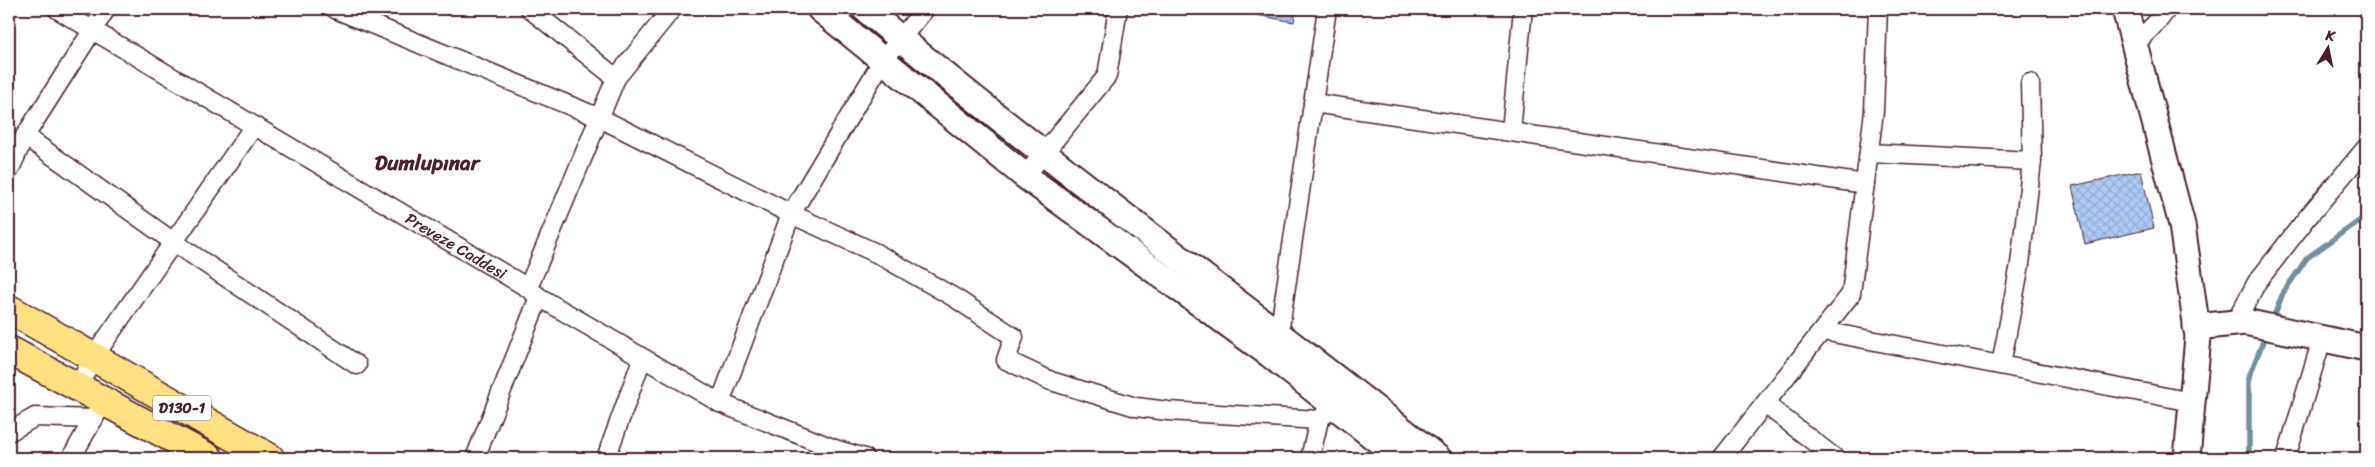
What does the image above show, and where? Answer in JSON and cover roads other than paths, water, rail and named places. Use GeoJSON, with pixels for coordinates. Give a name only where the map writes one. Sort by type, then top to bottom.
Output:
{"type":"FeatureCollection","features":[{"type":"Feature","properties":{"kind":"highway","name":"D130-1"},"geometry":{"type":"LineString","coordinates":[[9,309],[270,458]]}},
{"type":"Feature","properties":{"kind":"highway","name":"D130-1"},"geometry":{"type":"LineString","coordinates":[[9,350],[77,388],[99,410],[209,458]]}},
{"type":"Feature","properties":{"kind":"main road"},"geometry":{"type":"LineString","coordinates":[[820,9],[1025,176],[1274,344]]}},
{"type":"Feature","properties":{"kind":"main road"},"geometry":{"type":"LineString","coordinates":[[865,9],[1274,344],[1333,404],[1400,458]]}},
{"type":"Feature","properties":{"kind":"main road"},"geometry":{"type":"LineString","coordinates":[[2125,9],[2182,225],[2197,332],[2187,458]]}},
{"type":"Feature","properties":{"kind":"main road"},"geometry":{"type":"LineString","coordinates":[[2197,332],[2240,325],[2366,348]]}},
{"type":"Feature","properties":{"kind":"main road"},"geometry":{"type":"LineString","coordinates":[[2281,333],[2319,349],[2366,361]]}},
{"type":"Feature","properties":{"kind":"main road"},"geometry":{"type":"LineString","coordinates":[[1333,404],[1438,458]]}},
{"type":"Feature","properties":{"kind":"street","name":"Preveze Caddesi"},"geometry":{"type":"LineString","coordinates":[[57,9],[94,29],[642,359],[720,403],[844,455],[865,458]]}},
{"type":"Feature","properties":{"kind":"street"},"geometry":{"type":"LineString","coordinates":[[9,170],[25,136],[106,9]]}},
{"type":"Feature","properties":{"kind":"street"},"geometry":{"type":"LineString","coordinates":[[335,9],[600,118],[790,214],[876,253],[955,298],[1014,337],[1006,360],[1050,381],[1136,407],[1168,411],[1333,404],[1310,458]]}},
{"type":"Feature","properties":{"kind":"street"},"geometry":{"type":"LineString","coordinates":[[530,9],[616,78]]}},
{"type":"Feature","properties":{"kind":"street"},"geometry":{"type":"LineString","coordinates":[[474,458],[533,293],[616,78],[672,9]]}},
{"type":"Feature","properties":{"kind":"street"},"geometry":{"type":"LineString","coordinates":[[720,403],[790,214],[883,60],[925,9]]}},
{"type":"Feature","properties":{"kind":"street"},"geometry":{"type":"LineString","coordinates":[[1025,176],[1107,76],[1118,9]]}},
{"type":"Feature","properties":{"kind":"street"},"geometry":{"type":"LineString","coordinates":[[1274,344],[1328,9]]}},
{"type":"Feature","properties":{"kind":"street"},"geometry":{"type":"LineString","coordinates":[[1511,131],[1523,9]]}},
{"type":"Feature","properties":{"kind":"street"},"geometry":{"type":"LineString","coordinates":[[1722,458],[1851,294],[1874,111],[1878,9]]}},
{"type":"Feature","properties":{"kind":"street"},"geometry":{"type":"LineString","coordinates":[[2134,45],[2167,9]]}},
{"type":"Feature","properties":{"kind":"street"},"geometry":{"type":"LineString","coordinates":[[2001,365],[2020,264],[2032,161],[2030,83]]}},
{"type":"Feature","properties":{"kind":"street"},"geometry":{"type":"LineString","coordinates":[[1312,104],[1511,131],[1865,184]]}},
{"type":"Feature","properties":{"kind":"street"},"geometry":{"type":"LineString","coordinates":[[77,388],[93,358],[254,126]]}},
{"type":"Feature","properties":{"kind":"street"},"geometry":{"type":"LineString","coordinates":[[25,136],[175,242],[357,366]]}},
{"type":"Feature","properties":{"kind":"street"},"geometry":{"type":"LineString","coordinates":[[2240,325],[2257,282],[2307,218],[2366,148]]}},
{"type":"Feature","properties":{"kind":"street"},"geometry":{"type":"LineString","coordinates":[[1868,153],[2032,161]]}},
{"type":"Feature","properties":{"kind":"street"},"geometry":{"type":"LineString","coordinates":[[1823,331],[2192,402]]}},
{"type":"Feature","properties":{"kind":"street"},"geometry":{"type":"LineString","coordinates":[[2286,458],[2319,349]]}},
{"type":"Feature","properties":{"kind":"street"},"geometry":{"type":"LineString","coordinates":[[606,458],[642,359]]}},
{"type":"Feature","properties":{"kind":"street"},"geometry":{"type":"LineString","coordinates":[[1765,404],[1835,458]]}},
{"type":"Feature","properties":{"kind":"street"},"geometry":{"type":"LineString","coordinates":[[9,432],[35,417],[99,410]]}},
{"type":"Feature","properties":{"kind":"street"},"geometry":{"type":"LineString","coordinates":[[71,458],[99,410]]}},
{"type":"Feature","properties":{"kind":"waterway"},"geometry":{"type":"LineString","coordinates":[[2272,321],[2283,293],[2307,258],[2366,216]]}},
{"type":"Feature","properties":{"kind":"waterway"},"geometry":{"type":"LineString","coordinates":[[2249,458],[2249,377],[2266,334]]}},
{"type":"Feature","properties":{"kind":"district","name":"Dumlupınar"},"geometry":{"type":"Point","coordinates":[427,163]}}]}
